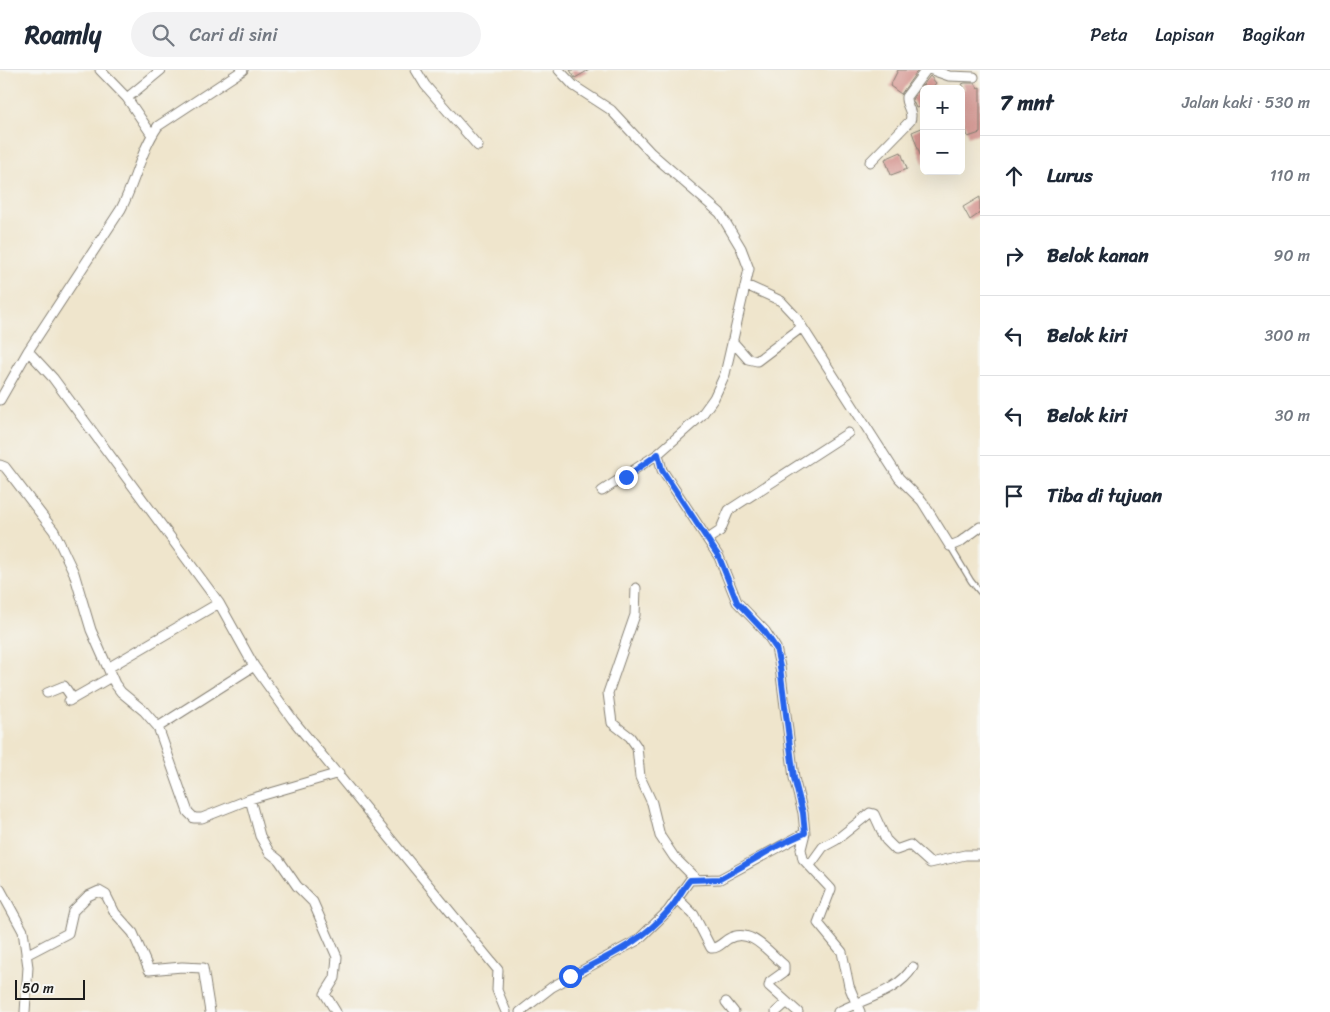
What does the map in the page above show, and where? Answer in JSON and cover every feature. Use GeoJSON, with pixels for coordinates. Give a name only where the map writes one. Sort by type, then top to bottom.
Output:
{"type":"FeatureCollection","features":[{"type":"Feature","properties":{"kind":"street"},"geometry":{"type":"LineString","coordinates":[[100,70],[127,98],[152,135]]}},
{"type":"Feature","properties":{"kind":"street"},"geometry":{"type":"LineString","coordinates":[[127,98],[161,70]]}},
{"type":"Feature","properties":{"kind":"street"},"geometry":{"type":"LineString","coordinates":[[0,400],[28,350],[121,209],[132,189],[152,135],[168,118],[243,70]]}},
{"type":"Feature","properties":{"kind":"street"},"geometry":{"type":"LineString","coordinates":[[416,70],[425,85],[478,146]]}},
{"type":"Feature","properties":{"kind":"street"},"geometry":{"type":"LineString","coordinates":[[559,70],[574,86],[611,110],[651,153],[720,213],[744,255],[748,270],[725,374],[714,398],[701,416],[658,454],[626,477],[602,491]]}},
{"type":"Feature","properties":{"kind":"street"},"geometry":{"type":"LineString","coordinates":[[870,162],[910,120],[912,112],[906,102],[906,97],[926,70]]}},
{"type":"Feature","properties":{"kind":"street"},"geometry":{"type":"LineString","coordinates":[[932,70],[949,76],[974,76]]}},
{"type":"Feature","properties":{"kind":"street"},"geometry":{"type":"LineString","coordinates":[[746,285],[781,301],[802,327],[899,478],[922,501],[950,546],[960,542],[980,527]]}},
{"type":"Feature","properties":{"kind":"street"},"geometry":{"type":"LineString","coordinates":[[732,341],[748,359],[757,361],[802,327]]}},
{"type":"Feature","properties":{"kind":"street"},"geometry":{"type":"LineString","coordinates":[[28,350],[53,378],[218,603],[254,666],[293,720],[498,970],[497,990],[506,1012]]}},
{"type":"Feature","properties":{"kind":"street"},"geometry":{"type":"LineString","coordinates":[[708,539],[720,531],[729,510],[848,433]]}},
{"type":"Feature","properties":{"kind":"street"},"geometry":{"type":"LineString","coordinates":[[658,454],[662,470],[719,557],[737,602],[764,631],[776,648],[794,778],[803,813],[805,833],[801,849],[803,859],[831,889],[819,915],[818,923],[842,952],[849,986],[860,1012]]}},
{"type":"Feature","properties":{"kind":"street"},"geometry":{"type":"LineString","coordinates":[[0,465],[5,467],[54,531],[74,573],[91,630],[111,677],[121,692],[144,711],[158,727],[188,812],[194,818],[202,818],[250,800],[338,773]]}},
{"type":"Feature","properties":{"kind":"street"},"geometry":{"type":"LineString","coordinates":[[636,588],[635,616],[608,693],[612,722],[615,727],[630,737],[637,747],[640,777],[652,803],[660,836],[674,857],[696,879]]}},
{"type":"Feature","properties":{"kind":"street"},"geometry":{"type":"LineString","coordinates":[[108,668],[218,603]]}},
{"type":"Feature","properties":{"kind":"street"},"geometry":{"type":"LineString","coordinates":[[158,727],[254,666]]}},
{"type":"Feature","properties":{"kind":"street"},"geometry":{"type":"LineString","coordinates":[[48,694],[64,686],[71,700],[111,677]]}},
{"type":"Feature","properties":{"kind":"street"},"geometry":{"type":"LineString","coordinates":[[250,800],[264,844],[271,854],[279,860],[297,886],[313,902],[337,957],[335,978],[325,994],[336,1012]]}},
{"type":"Feature","properties":{"kind":"street"},"geometry":{"type":"LineString","coordinates":[[810,865],[823,847],[836,840],[870,813],[874,814],[886,840],[896,850],[910,845],[930,863],[965,855],[980,854]]}},
{"type":"Feature","properties":{"kind":"street"},"geometry":{"type":"LineString","coordinates":[[520,1012],[552,987],[599,961],[611,957],[638,940],[678,899],[690,880],[712,881],[720,879],[779,845],[805,833]]}},
{"type":"Feature","properties":{"kind":"street"},"geometry":{"type":"LineString","coordinates":[[0,889],[24,931],[28,967],[25,1012]]}},
{"type":"Feature","properties":{"kind":"street"},"geometry":{"type":"LineString","coordinates":[[26,955],[68,933],[73,911],[88,896],[99,890],[106,895],[115,913],[133,934],[149,970],[182,967],[202,968],[210,1012]]}},
{"type":"Feature","properties":{"kind":"street"},"geometry":{"type":"LineString","coordinates":[[678,899],[694,915],[710,948],[715,948],[732,937],[746,935],[754,939],[784,966],[784,972],[770,982],[768,986],[798,1012]]}},
{"type":"Feature","properties":{"kind":"street"},"geometry":{"type":"LineString","coordinates":[[838,1012],[894,987],[902,981],[913,967]]}},
{"type":"Feature","properties":{"kind":"street"},"geometry":{"type":"LineString","coordinates":[[726,1002],[734,1012]]}},
{"type":"Feature","properties":{"kind":"street"},"geometry":{"type":"LineString","coordinates":[[776,1012],[786,1002]]}},
{"type":"Feature","properties":{"kind":"lane"},"geometry":{"type":"LineString","coordinates":[[950,546],[971,581],[980,592]]}},
{"type":"Feature","properties":{"kind":"building"},"geometry":{"type":"Polygon","coordinates":[[[570,70],[589,70],[575,78],[570,70]]]}},
{"type":"Feature","properties":{"kind":"building"},"geometry":{"type":"Polygon","coordinates":[[[898,70],[918,70],[901,94],[890,86],[898,70]]]}},
{"type":"Feature","properties":{"kind":"building"},"geometry":{"type":"Polygon","coordinates":[[[930,76],[936,83],[934,85],[923,85],[930,76]]]}},
{"type":"Feature","properties":{"kind":"building"},"geometry":{"type":"Polygon","coordinates":[[[975,83],[978,88],[980,87],[980,133],[968,137],[965,126],[965,85],[962,84],[975,83]]]}},
{"type":"Feature","properties":{"kind":"building"},"geometry":{"type":"Polygon","coordinates":[[[920,89],[920,106],[916,108],[912,99],[920,89]]]}},
{"type":"Feature","properties":{"kind":"building"},"geometry":{"type":"Polygon","coordinates":[[[920,129],[920,155],[912,132],[920,129]]]}},
{"type":"Feature","properties":{"kind":"building"},"geometry":{"type":"Polygon","coordinates":[[[901,152],[907,169],[891,175],[885,159],[901,152]]]}},
{"type":"Feature","properties":{"kind":"building"},"geometry":{"type":"Polygon","coordinates":[[[980,197],[980,213],[970,220],[963,207],[980,197]]]}},
{"type":"Feature","properties":{"kind":"route"},"geometry":{"type":"LineString","coordinates":[[570,976],[611,957],[638,940],[681,896],[690,880],[712,881],[720,879],[779,845],[805,833],[803,813],[794,778],[787,734],[780,667],[776,648],[764,631],[737,602],[719,557],[683,499],[662,470],[658,454],[651,461],[626,477]]}}]}
